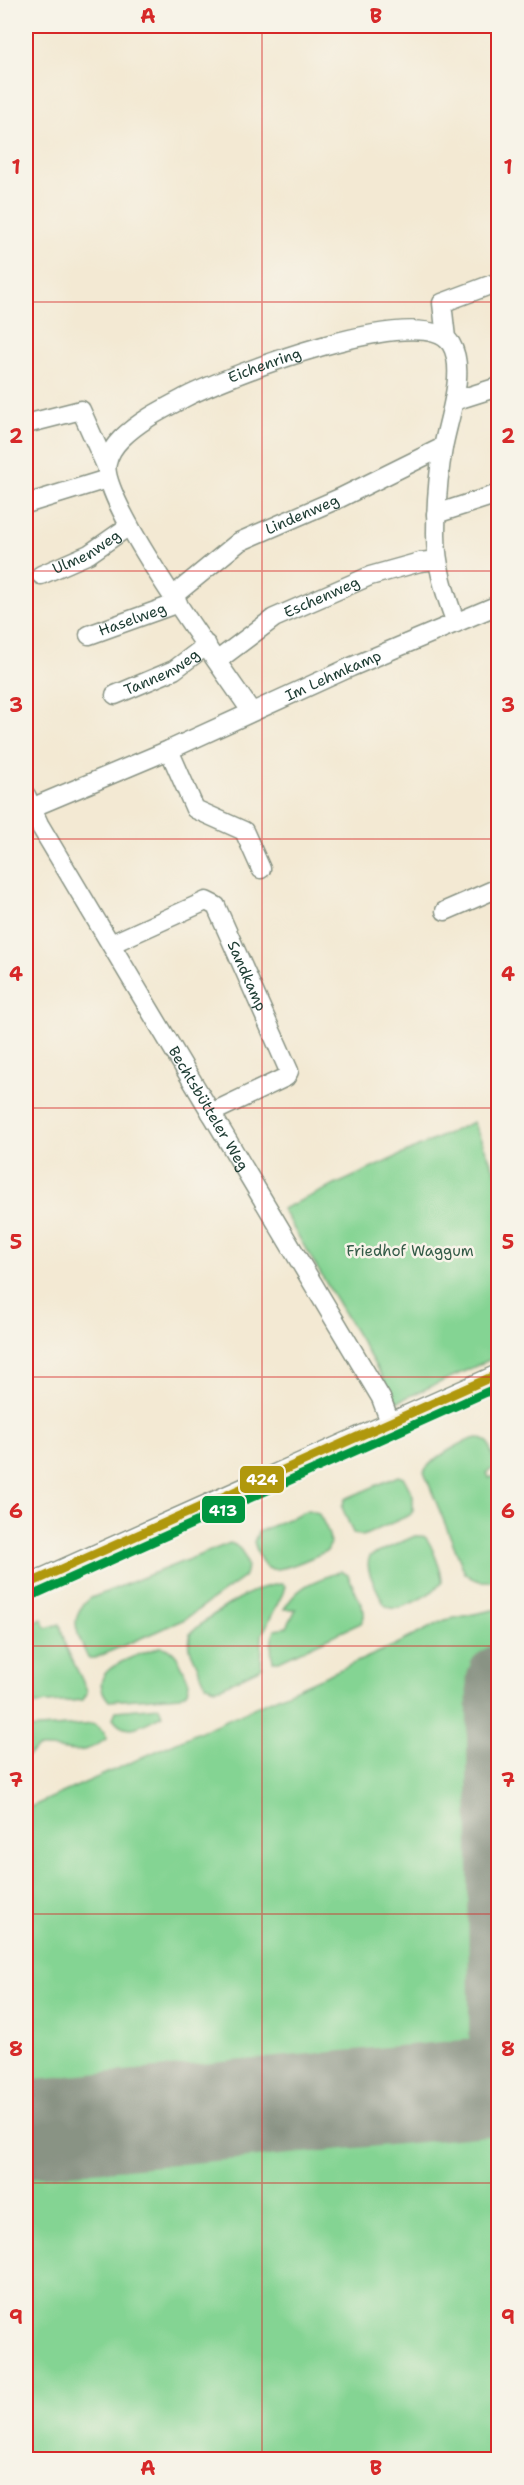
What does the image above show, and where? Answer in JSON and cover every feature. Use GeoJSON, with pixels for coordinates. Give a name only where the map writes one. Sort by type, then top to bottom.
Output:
{"type":"FeatureCollection","features":[{"type":"Feature","properties":{"kind":"street"},"geometry":{"type":"LineString","coordinates":[[456,623],[443,589],[437,560],[436,513],[443,447],[458,368],[452,346],[446,338],[442,303],[498,282]]}},
{"type":"Feature","properties":{"kind":"street","name":"Eichenring"},"geometry":{"type":"LineString","coordinates":[[106,472],[115,445],[144,421],[194,393],[256,368],[294,355],[381,332],[426,331],[446,338]]}},
{"type":"Feature","properties":{"kind":"street"},"geometry":{"type":"LineString","coordinates":[[453,401],[498,387]]}},
{"type":"Feature","properties":{"kind":"street"},"geometry":{"type":"LineString","coordinates":[[26,424],[81,410],[129,526],[251,711]]}},
{"type":"Feature","properties":{"kind":"street","name":"Lindenweg"},"geometry":{"type":"LineString","coordinates":[[176,600],[239,542],[340,498],[443,447]]}},
{"type":"Feature","properties":{"kind":"street"},"geometry":{"type":"LineString","coordinates":[[26,504],[106,472]]}},
{"type":"Feature","properties":{"kind":"street"},"geometry":{"type":"LineString","coordinates":[[436,513],[498,494]]}},
{"type":"Feature","properties":{"kind":"street","name":"Ulmenweg"},"geometry":{"type":"LineString","coordinates":[[41,574],[89,554],[129,526]]}},
{"type":"Feature","properties":{"kind":"street","name":"Eschenweg"},"geometry":{"type":"LineString","coordinates":[[218,660],[274,618],[370,576],[420,562],[437,560]]}},
{"type":"Feature","properties":{"kind":"street","name":"Haselweg"},"geometry":{"type":"LineString","coordinates":[[89,635],[176,600]]}},
{"type":"Feature","properties":{"kind":"street","name":"Im Lehmkamp"},"geometry":{"type":"LineString","coordinates":[[28,802],[169,750],[251,711],[498,605]]}},
{"type":"Feature","properties":{"kind":"street","name":"Tannenweg"},"geometry":{"type":"LineString","coordinates":[[115,695],[174,670],[207,645]]}},
{"type":"Feature","properties":{"kind":"street"},"geometry":{"type":"LineString","coordinates":[[169,750],[195,809],[244,831],[261,869]]}},
{"type":"Feature","properties":{"kind":"street","name":"Bechtsbütteler Weg"},"geometry":{"type":"LineString","coordinates":[[28,802],[381,1398],[390,1422]]}},
{"type":"Feature","properties":{"kind":"street"},"geometry":{"type":"LineString","coordinates":[[445,911],[498,888]]}},
{"type":"Feature","properties":{"kind":"street","name":"Sandkamp"},"geometry":{"type":"LineString","coordinates":[[111,944],[206,901],[216,906],[289,1071],[286,1077],[212,1113]]}},
{"type":"Feature","properties":{"kind":"street"},"geometry":{"type":"LineString","coordinates":[[26,1585],[498,1374]]}},
{"type":"Feature","properties":{"kind":"green space","name":"Friedhof Waggum"},"geometry":{"type":"Polygon","coordinates":[[[473,1122],[498,1178],[498,1356],[397,1402],[282,1209],[473,1122]]]}},
{"type":"Feature","properties":{"kind":"green space"},"geometry":{"type":"Polygon","coordinates":[[[479,1438],[488,1442],[496,1467],[487,1472],[489,1478],[498,1475],[498,1580],[489,1581],[476,1580],[465,1573],[424,1472],[427,1467],[449,1451],[479,1438]]]}},
{"type":"Feature","properties":{"kind":"green space"},"geometry":{"type":"Polygon","coordinates":[[[398,1476],[404,1478],[413,1496],[413,1511],[410,1515],[363,1536],[353,1533],[342,1507],[345,1499],[398,1476]]]}},
{"type":"Feature","properties":{"kind":"green space"},"geometry":{"type":"Polygon","coordinates":[[[308,1510],[318,1513],[326,1527],[330,1542],[327,1551],[280,1569],[265,1566],[254,1542],[258,1532],[308,1510]]]}},
{"type":"Feature","properties":{"kind":"green space"},"geometry":{"type":"Polygon","coordinates":[[[415,1536],[425,1537],[427,1540],[439,1566],[442,1582],[434,1590],[414,1602],[402,1607],[389,1608],[384,1604],[372,1580],[368,1561],[370,1556],[415,1536]]]}},
{"type":"Feature","properties":{"kind":"green space"},"geometry":{"type":"Polygon","coordinates":[[[230,1543],[239,1548],[245,1557],[247,1567],[244,1577],[185,1619],[95,1658],[89,1658],[79,1638],[76,1624],[79,1611],[91,1598],[230,1543]]]}},
{"type":"Feature","properties":{"kind":"green space"},"geometry":{"type":"Polygon","coordinates":[[[341,1571],[348,1575],[364,1611],[361,1623],[279,1661],[273,1661],[271,1645],[275,1629],[287,1627],[296,1609],[284,1609],[290,1600],[308,1584],[341,1571]]]}},
{"type":"Feature","properties":{"kind":"green space"},"geometry":{"type":"Polygon","coordinates":[[[281,1584],[285,1586],[283,1593],[262,1635],[261,1668],[221,1687],[206,1685],[189,1647],[190,1634],[232,1602],[258,1590],[281,1584]]]}},
{"type":"Feature","properties":{"kind":"green space"},"geometry":{"type":"Polygon","coordinates":[[[498,1609],[498,2459],[26,2459],[26,1809],[395,1645],[445,1620],[498,1609]]]}},
{"type":"Feature","properties":{"kind":"green space"},"geometry":{"type":"Polygon","coordinates":[[[42,1619],[46,1628],[60,1624],[66,1647],[86,1688],[87,1693],[83,1700],[26,1705],[26,1627],[42,1619]]]}},
{"type":"Feature","properties":{"kind":"green space"},"geometry":{"type":"Polygon","coordinates":[[[159,1647],[175,1654],[189,1682],[187,1691],[181,1696],[109,1701],[102,1690],[102,1680],[106,1672],[115,1665],[159,1647]]]}},
{"type":"Feature","properties":{"kind":"green space"},"geometry":{"type":"Polygon","coordinates":[[[159,1707],[162,1715],[136,1727],[124,1727],[113,1718],[116,1711],[159,1707]]]}},
{"type":"Feature","properties":{"kind":"green space"},"geometry":{"type":"Polygon","coordinates":[[[95,1724],[105,1733],[106,1739],[88,1749],[72,1751],[38,1748],[26,1757],[26,1729],[95,1724]]]}},
{"type":"Feature","properties":{"kind":"taxiway"},"geometry":{"type":"LineString","coordinates":[[489,2087],[486,1679],[489,1670],[498,1664]]}},
{"type":"Feature","properties":{"kind":"runway"},"geometry":{"type":"LineString","coordinates":[[26,2129],[498,2086]]}},
{"type":"Feature","properties":{"kind":"transit line","name":"424"},"geometry":{"type":"LineString","coordinates":[[26,1585],[498,1374]]}},
{"type":"Feature","properties":{"kind":"transit line","name":"413"},"geometry":{"type":"LineString","coordinates":[[31,1596],[498,1387]]}}]}
